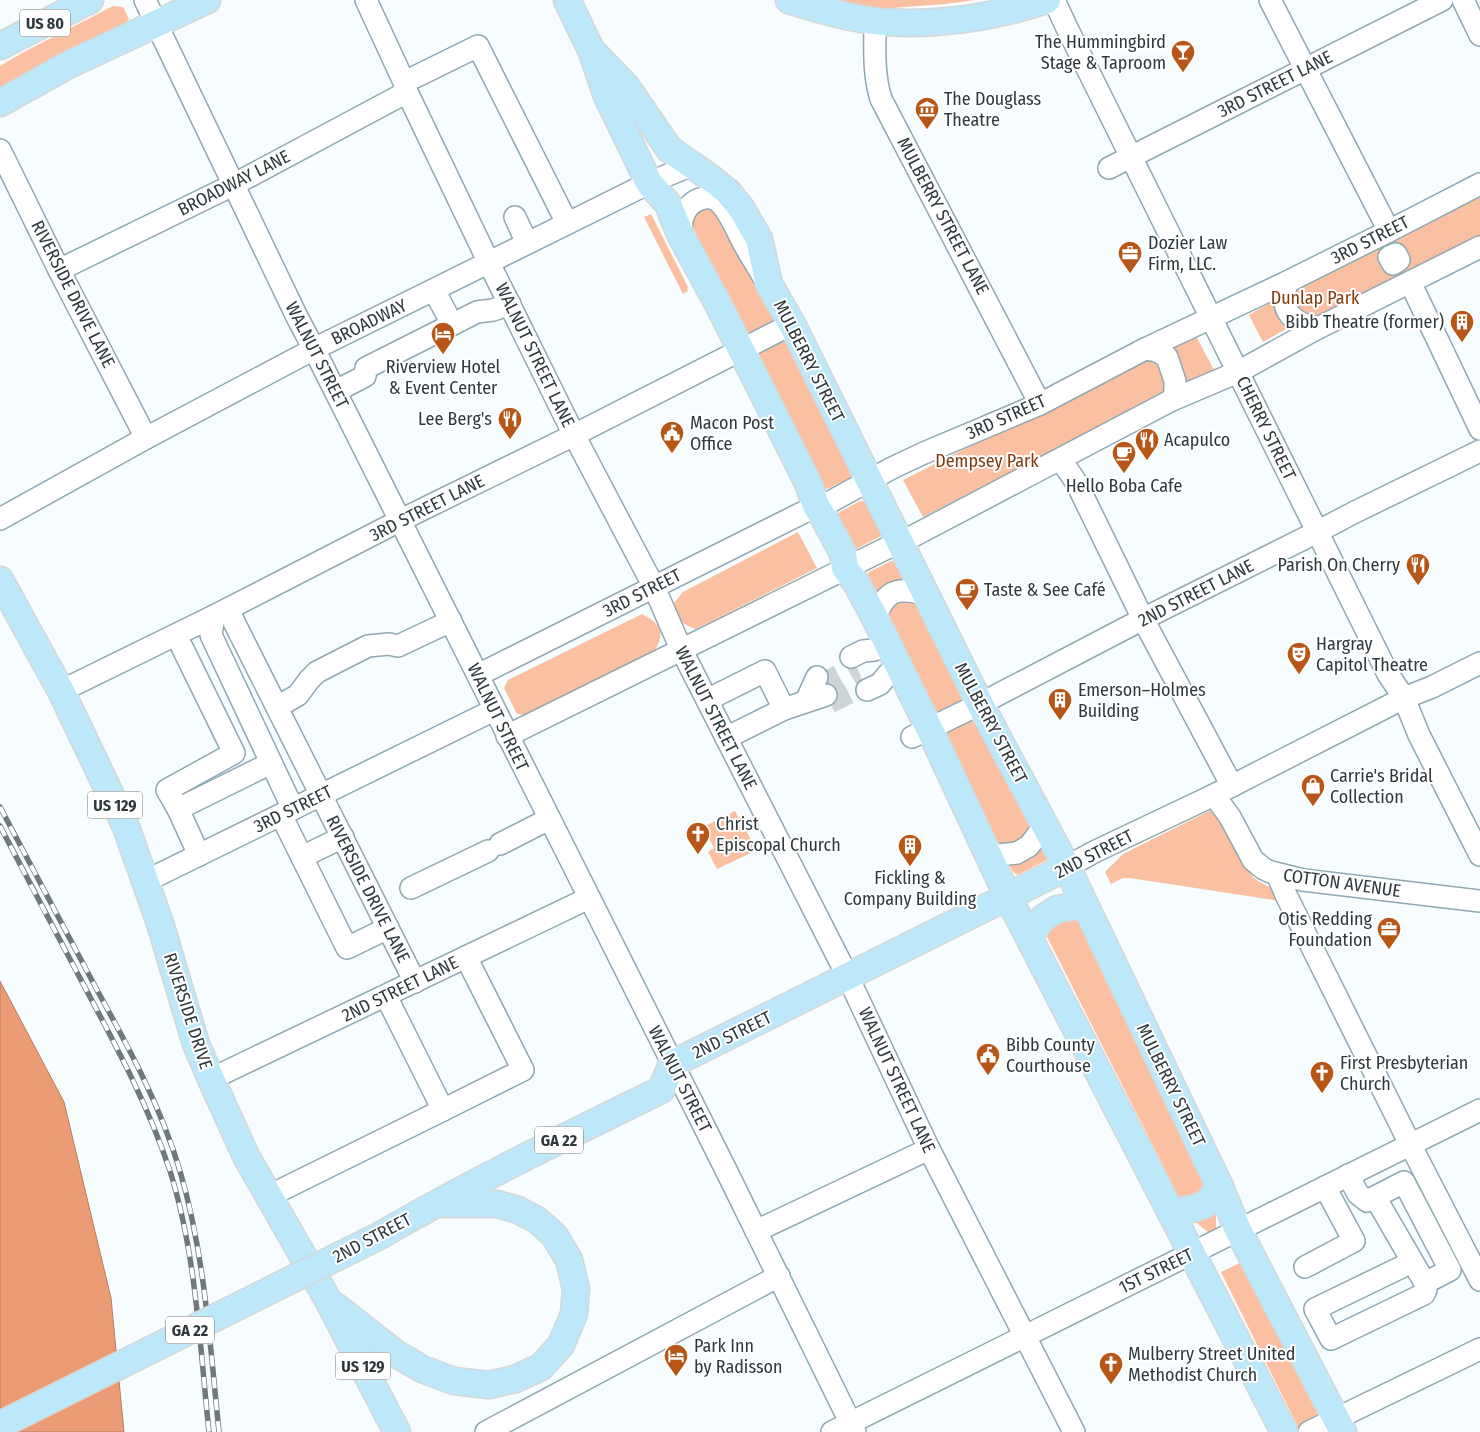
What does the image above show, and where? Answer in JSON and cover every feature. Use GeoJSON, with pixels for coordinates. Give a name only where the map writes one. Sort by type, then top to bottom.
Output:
{"type":"FeatureCollection","features":[{"type":"Feature","properties":{"kind":"main road","name":"US 80"},"geometry":{"type":"LineString","coordinates":[[0,103],[68,65],[207,0]]}},
{"type":"Feature","properties":{"kind":"main road"},"geometry":{"type":"LineString","coordinates":[[552,0],[558,11],[587,41]]}},
{"type":"Feature","properties":{"kind":"main road","name":"MULBERRY STREET"},"geometry":{"type":"LineString","coordinates":[[567,0],[587,41],[606,96],[649,183],[668,204],[681,236],[716,300],[808,483],[816,506],[843,553],[845,568],[858,586],[876,618],[880,647],[894,671],[921,732],[989,856],[1008,897],[1284,1432]]}},
{"type":"Feature","properties":{"kind":"main road"},"geometry":{"type":"LineString","coordinates":[[587,41],[589,0]]}},
{"type":"Feature","properties":{"kind":"main road"},"geometry":{"type":"LineString","coordinates":[[789,0],[814,8],[875,21],[927,23],[964,20],[1003,13],[1047,0]]}},
{"type":"Feature","properties":{"kind":"main road","name":"US 80"},"geometry":{"type":"LineString","coordinates":[[0,46],[73,4]]}},
{"type":"Feature","properties":{"kind":"main road","name":"MULBERRY STREET"},"geometry":{"type":"LineString","coordinates":[[587,41],[626,86],[669,149],[728,192],[741,208],[759,240],[769,284],[792,324],[980,704],[1046,825],[1220,1187],[1238,1230],[1340,1425]]}},
{"type":"Feature","properties":{"kind":"main road","name":"RIVERSIDE DRIVE"},"geometry":{"type":"LineString","coordinates":[[0,580],[61,691],[126,827],[163,932],[196,1044],[246,1156],[328,1300],[397,1432]]}},
{"type":"Feature","properties":{"kind":"main road","name":"2ND STREET"},"geometry":{"type":"LineString","coordinates":[[0,1424],[381,1235],[433,1204],[661,1090],[672,1064],[1067,867]]}},
{"type":"Feature","properties":{"kind":"main road"},"geometry":{"type":"LineString","coordinates":[[1028,936],[1043,918],[1057,909],[1085,905]]}},
{"type":"Feature","properties":{"kind":"main road"},"geometry":{"type":"LineString","coordinates":[[1172,1214],[1206,1204],[1220,1187]]}},
{"type":"Feature","properties":{"kind":"main road"},"geometry":{"type":"LineString","coordinates":[[328,1300],[395,1353],[422,1369],[454,1381],[489,1385],[515,1379],[541,1367],[561,1345],[574,1314],[576,1289],[569,1260],[554,1235],[537,1220],[518,1210],[497,1204],[433,1204]]}},
{"type":"Feature","properties":{"kind":"street","name":"WALNUT STREET"},"geometry":{"type":"LineString","coordinates":[[145,0],[297,317],[401,520],[494,710],[756,1231],[846,1429]]}},
{"type":"Feature","properties":{"kind":"street","name":"WALNUT STREET LANE"},"geometry":{"type":"LineString","coordinates":[[366,0],[404,82],[411,84],[489,263],[574,435],[654,587],[681,649],[848,977],[929,1149],[1074,1432]]}},
{"type":"Feature","properties":{"kind":"street","name":"CHERRY STREET"},"geometry":{"type":"LineString","coordinates":[[1054,0],[1388,674],[1404,698],[1419,735],[1480,855]]}},
{"type":"Feature","properties":{"kind":"street"},"geometry":{"type":"LineString","coordinates":[[1270,0],[1389,231]]}},
{"type":"Feature","properties":{"kind":"street","name":"3RD STREET LANE"},"geometry":{"type":"LineString","coordinates":[[1109,168],[1442,0]]}},
{"type":"Feature","properties":{"kind":"street"},"geometry":{"type":"LineString","coordinates":[[1463,0],[1480,35]]}},
{"type":"Feature","properties":{"kind":"street","name":"MULBERRY STREET LANE"},"geometry":{"type":"LineString","coordinates":[[875,21],[876,74],[877,87],[881,99],[1040,404]]}},
{"type":"Feature","properties":{"kind":"street","name":"BROADWAY LANE"},"geometry":{"type":"LineString","coordinates":[[59,270],[234,185],[478,46],[567,223]]}},
{"type":"Feature","properties":{"kind":"street","name":"RIVERSIDE DRIVE LANE"},"geometry":{"type":"LineString","coordinates":[[0,150],[59,270],[146,438]]}},
{"type":"Feature","properties":{"kind":"street","name":"BROADWAY"},"geometry":{"type":"LineString","coordinates":[[0,519],[146,438],[314,349],[649,183],[692,165]]}},
{"type":"Feature","properties":{"kind":"street","name":"3RD STREET"},"geometry":{"type":"LineString","coordinates":[[478,675],[816,506],[830,502],[924,453],[1040,404],[1145,349],[1287,282],[1480,184]]}},
{"type":"Feature","properties":{"kind":"street"},"geometry":{"type":"LineString","coordinates":[[681,236],[681,223],[686,209],[702,198],[716,200],[731,219],[745,246],[769,284]]}},
{"type":"Feature","properties":{"kind":"street"},"geometry":{"type":"LineString","coordinates":[[516,217],[527,243]]}},
{"type":"Feature","properties":{"kind":"street"},"geometry":{"type":"LineString","coordinates":[[507,736],[845,568],[900,543],[1172,400],[1238,372],[1316,330],[1480,247]]}},
{"type":"Feature","properties":{"kind":"street"},"geometry":{"type":"LineString","coordinates":[[1287,282],[1284,294],[1284,303],[1287,311],[1293,319],[1302,325],[1316,330]]}},
{"type":"Feature","properties":{"kind":"street"},"geometry":{"type":"LineString","coordinates":[[1410,282],[1480,429]]}},
{"type":"Feature","properties":{"kind":"street"},"geometry":{"type":"LineString","coordinates":[[434,290],[452,324]]}},
{"type":"Feature","properties":{"kind":"street"},"geometry":{"type":"LineString","coordinates":[[336,391],[365,376],[366,368],[452,324],[477,312],[493,310],[510,304]]}},
{"type":"Feature","properties":{"kind":"street","name":"3RD STREET LANE"},"geometry":{"type":"LineString","coordinates":[[61,691],[218,620],[401,520],[574,435],[792,324]]}},
{"type":"Feature","properties":{"kind":"street"},"geometry":{"type":"LineString","coordinates":[[1145,349],[1157,351],[1167,357],[1175,380],[1175,392],[1172,400]]}},
{"type":"Feature","properties":{"kind":"street","name":"2ND STREET LANE"},"geometry":{"type":"LineString","coordinates":[[921,732],[980,704],[1353,513],[1480,451]]}},
{"type":"Feature","properties":{"kind":"street"},"geometry":{"type":"LineString","coordinates":[[1061,460],[1076,482],[1143,619],[1223,791]]}},
{"type":"Feature","properties":{"kind":"street"},"geometry":{"type":"LineString","coordinates":[[876,618],[881,604],[894,593],[910,590],[925,594]]}},
{"type":"Feature","properties":{"kind":"street"},"geometry":{"type":"LineString","coordinates":[[136,662],[182,647],[218,620],[271,763],[302,857],[347,948],[388,928]]}},
{"type":"Feature","properties":{"kind":"street","name":"RIVERSIDE DRIVE LANE"},"geometry":{"type":"LineString","coordinates":[[218,620],[234,622],[415,982]]}},
{"type":"Feature","properties":{"kind":"street"},"geometry":{"type":"LineString","coordinates":[[277,707],[298,695],[317,672],[368,646],[389,644],[398,646],[451,621]]}},
{"type":"Feature","properties":{"kind":"street"},"geometry":{"type":"LineString","coordinates":[[182,647],[234,753]]}},
{"type":"Feature","properties":{"kind":"street"},"geometry":{"type":"LineString","coordinates":[[880,647],[863,651],[860,675],[880,684],[894,671]]}},
{"type":"Feature","properties":{"kind":"street","name":"2ND STREET"},"geometry":{"type":"LineString","coordinates":[[1067,867],[1094,852],[1223,791],[1404,698],[1432,687],[1480,663]]}},
{"type":"Feature","properties":{"kind":"street"},"geometry":{"type":"LineString","coordinates":[[707,700],[765,671],[784,709]]}},
{"type":"Feature","properties":{"kind":"street"},"geometry":{"type":"LineString","coordinates":[[726,738],[784,709],[822,695]]}},
{"type":"Feature","properties":{"kind":"street","name":"3RD STREET"},"geometry":{"type":"LineString","coordinates":[[146,881],[494,710]]}},
{"type":"Feature","properties":{"kind":"street"},"geometry":{"type":"LineString","coordinates":[[199,855],[167,790],[234,753],[271,763]]}},
{"type":"Feature","properties":{"kind":"street"},"geometry":{"type":"LineString","coordinates":[[178,809],[271,763]]}},
{"type":"Feature","properties":{"kind":"street","name":"COTTON AVENUE"},"geometry":{"type":"LineString","coordinates":[[1223,791],[1230,818],[1254,860],[1264,869],[1303,880],[1480,901]]}},
{"type":"Feature","properties":{"kind":"street"},"geometry":{"type":"LineString","coordinates":[[411,888],[549,819]]}},
{"type":"Feature","properties":{"kind":"street"},"geometry":{"type":"LineString","coordinates":[[989,856],[1017,853],[1029,846],[1046,825]]}},
{"type":"Feature","properties":{"kind":"street"},"geometry":{"type":"LineString","coordinates":[[302,857],[343,837]]}},
{"type":"Feature","properties":{"kind":"street"},"geometry":{"type":"LineString","coordinates":[[1277,874],[1291,906],[1480,1280]]}},
{"type":"Feature","properties":{"kind":"street","name":"2ND STREET LANE"},"geometry":{"type":"LineString","coordinates":[[211,1079],[589,898]]}},
{"type":"Feature","properties":{"kind":"street"},"geometry":{"type":"LineString","coordinates":[[269,1196],[523,1070],[466,957]]}},
{"type":"Feature","properties":{"kind":"street"},"geometry":{"type":"LineString","coordinates":[[386,996],[443,1110]]}},
{"type":"Feature","properties":{"kind":"street","name":"1ST STREET"},"geometry":{"type":"LineString","coordinates":[[846,1429],[1024,1336],[1480,1110]]}},
{"type":"Feature","properties":{"kind":"street"},"geometry":{"type":"LineString","coordinates":[[756,1231],[929,1149]]}},
{"type":"Feature","properties":{"kind":"street"},"geometry":{"type":"LineString","coordinates":[[1348,1175],[1362,1198],[1367,1201],[1404,1182],[1450,1270],[1425,1283]]}},
{"type":"Feature","properties":{"kind":"street"},"geometry":{"type":"LineString","coordinates":[[1305,1267],[1354,1241],[1325,1187]]}},
{"type":"Feature","properties":{"kind":"street"},"geometry":{"type":"LineString","coordinates":[[1302,1353],[1424,1294],[1426,1290],[1425,1283],[1375,1197]]}},
{"type":"Feature","properties":{"kind":"street"},"geometry":{"type":"LineString","coordinates":[[1331,1339],[1315,1308],[1412,1262]]}},
{"type":"Feature","properties":{"kind":"street"},"geometry":{"type":"LineString","coordinates":[[486,1432],[778,1276]]}},
{"type":"Feature","properties":{"kind":"street"},"geometry":{"type":"LineString","coordinates":[[1309,1432],[1340,1425],[1480,1349]]}},
{"type":"Feature","properties":{"kind":"green space"},"geometry":{"type":"Polygon","coordinates":[[[812,0],[975,0],[864,10],[812,0]]]}},
{"type":"Feature","properties":{"kind":"green space"},"geometry":{"type":"Polygon","coordinates":[[[113,6],[123,7],[129,19],[123,25],[61,56],[0,96],[0,66],[113,6]]]}},
{"type":"Feature","properties":{"kind":"green space","name":"Dunlap Park"},"geometry":{"type":"Polygon","coordinates":[[[1480,192],[1480,240],[1323,319],[1288,328],[1263,342],[1249,315],[1273,301],[1305,278],[1480,192]]]}},
{"type":"Feature","properties":{"kind":"green space"},"geometry":{"type":"Polygon","coordinates":[[[713,204],[786,340],[852,474],[850,478],[827,489],[823,488],[692,225],[694,212],[713,204]]]}},
{"type":"Feature","properties":{"kind":"green space"},"geometry":{"type":"Polygon","coordinates":[[[651,214],[688,287],[688,291],[683,294],[644,217],[651,214]]]}},
{"type":"Feature","properties":{"kind":"green space","name":"Dempsey Park"},"geometry":{"type":"Polygon","coordinates":[[[1196,336],[1214,372],[1188,383],[923,517],[903,480],[1141,360],[1196,336]]]}},
{"type":"Feature","properties":{"kind":"green space"},"geometry":{"type":"Polygon","coordinates":[[[860,501],[866,502],[883,535],[856,549],[838,518],[838,513],[860,501]]]}},
{"type":"Feature","properties":{"kind":"green space"},"geometry":{"type":"Polygon","coordinates":[[[798,532],[817,568],[696,629],[686,625],[678,618],[674,603],[683,592],[798,532]]]}},
{"type":"Feature","properties":{"kind":"green space"},"geometry":{"type":"Polygon","coordinates":[[[891,561],[896,562],[969,709],[1035,837],[1048,858],[1018,875],[1013,872],[867,577],[869,572],[891,561]]]}},
{"type":"Feature","properties":{"kind":"green space"},"geometry":{"type":"Polygon","coordinates":[[[642,614],[653,621],[659,629],[660,638],[655,650],[524,715],[517,714],[504,688],[508,680],[642,614]]]}},
{"type":"Feature","properties":{"kind":"green space"},"geometry":{"type":"Polygon","coordinates":[[[1214,810],[1225,823],[1253,877],[1275,890],[1286,902],[1130,878],[1123,878],[1111,884],[1105,872],[1123,854],[1214,810]]]}},
{"type":"Feature","properties":{"kind":"green space"},"geometry":{"type":"Polygon","coordinates":[[[735,811],[757,850],[717,869],[708,852],[714,848],[703,827],[735,811]]]}},
{"type":"Feature","properties":{"kind":"green space"},"geometry":{"type":"Polygon","coordinates":[[[1067,895],[1216,1205],[1216,1228],[1208,1232],[1189,1217],[1034,911],[1067,895]]]}},
{"type":"Feature","properties":{"kind":"green space"},"geometry":{"type":"Polygon","coordinates":[[[1242,1262],[1320,1419],[1299,1429],[1221,1272],[1242,1262]]]}},
{"type":"Feature","properties":{"kind":"shaded area"},"geometry":{"type":"Polygon","coordinates":[[[0,981],[64,1102],[111,1298],[124,1432],[0,1432],[0,981]]]}},
{"type":"Feature","properties":{"kind":"tunnel"},"geometry":{"type":"LineString","coordinates":[[820,685],[856,666]]}},
{"type":"Feature","properties":{"kind":"tunnel"},"geometry":{"type":"LineString","coordinates":[[830,703],[865,685]]}},
{"type":"Feature","properties":{"kind":"railway"},"geometry":{"type":"LineString","coordinates":[[0,807],[132,1056],[164,1124],[180,1171],[201,1268],[219,1432]]}},
{"type":"Feature","properties":{"kind":"railway"},"geometry":{"type":"LineString","coordinates":[[0,826],[130,1074],[170,1171],[186,1234],[196,1300],[209,1432]]}},
{"type":"Feature","properties":{"kind":"place","name":"The Hummingbird Stage & Taproom"},"geometry":{"type":"Point","coordinates":[1183,73]}},
{"type":"Feature","properties":{"kind":"place","name":"The Douglass Theatre"},"geometry":{"type":"Point","coordinates":[927,130]}},
{"type":"Feature","properties":{"kind":"place","name":"Dozier Law Firm, LLC."},"geometry":{"type":"Point","coordinates":[1130,274]}},
{"type":"Feature","properties":{"kind":"place","name":"Bibb Theatre (former)"},"geometry":{"type":"Point","coordinates":[1462,343]}},
{"type":"Feature","properties":{"kind":"place","name":"Riverview Hotel & Event Center"},"geometry":{"type":"Point","coordinates":[443,355]}},
{"type":"Feature","properties":{"kind":"place","name":"Lee Berg's"},"geometry":{"type":"Point","coordinates":[510,440]}},
{"type":"Feature","properties":{"kind":"place","name":"Macon Post Office"},"geometry":{"type":"Point","coordinates":[672,454]}},
{"type":"Feature","properties":{"kind":"place","name":"Acapulco"},"geometry":{"type":"Point","coordinates":[1147,461]}},
{"type":"Feature","properties":{"kind":"place","name":"Hello Boba Cafe"},"geometry":{"type":"Point","coordinates":[1124,474]}},
{"type":"Feature","properties":{"kind":"place","name":"Parish On Cherry"},"geometry":{"type":"Point","coordinates":[1418,586]}},
{"type":"Feature","properties":{"kind":"place","name":"Taste & See Café"},"geometry":{"type":"Point","coordinates":[967,611]}},
{"type":"Feature","properties":{"kind":"place","name":"Hargray Capitol Theatre"},"geometry":{"type":"Point","coordinates":[1299,675]}},
{"type":"Feature","properties":{"kind":"place","name":"Emerson–Holmes Building"},"geometry":{"type":"Point","coordinates":[1060,721]}},
{"type":"Feature","properties":{"kind":"place","name":"Carrie's Bridal Collection"},"geometry":{"type":"Point","coordinates":[1313,807]}},
{"type":"Feature","properties":{"kind":"place","name":"Christ Episcopal Church"},"geometry":{"type":"Point","coordinates":[698,855]}},
{"type":"Feature","properties":{"kind":"place","name":"Fickling & Company Building"},"geometry":{"type":"Point","coordinates":[910,867]}},
{"type":"Feature","properties":{"kind":"place","name":"Otis Redding Foundation"},"geometry":{"type":"Point","coordinates":[1389,950]}},
{"type":"Feature","properties":{"kind":"place","name":"Bibb County Courthouse"},"geometry":{"type":"Point","coordinates":[988,1076]}},
{"type":"Feature","properties":{"kind":"place","name":"First Presbyterian Church"},"geometry":{"type":"Point","coordinates":[1322,1094]}},
{"type":"Feature","properties":{"kind":"place","name":"Park Inn by Radisson"},"geometry":{"type":"Point","coordinates":[676,1377]}},
{"type":"Feature","properties":{"kind":"place","name":"Mulberry Street United Methodist Church"},"geometry":{"type":"Point","coordinates":[1111,1385]}}]}
